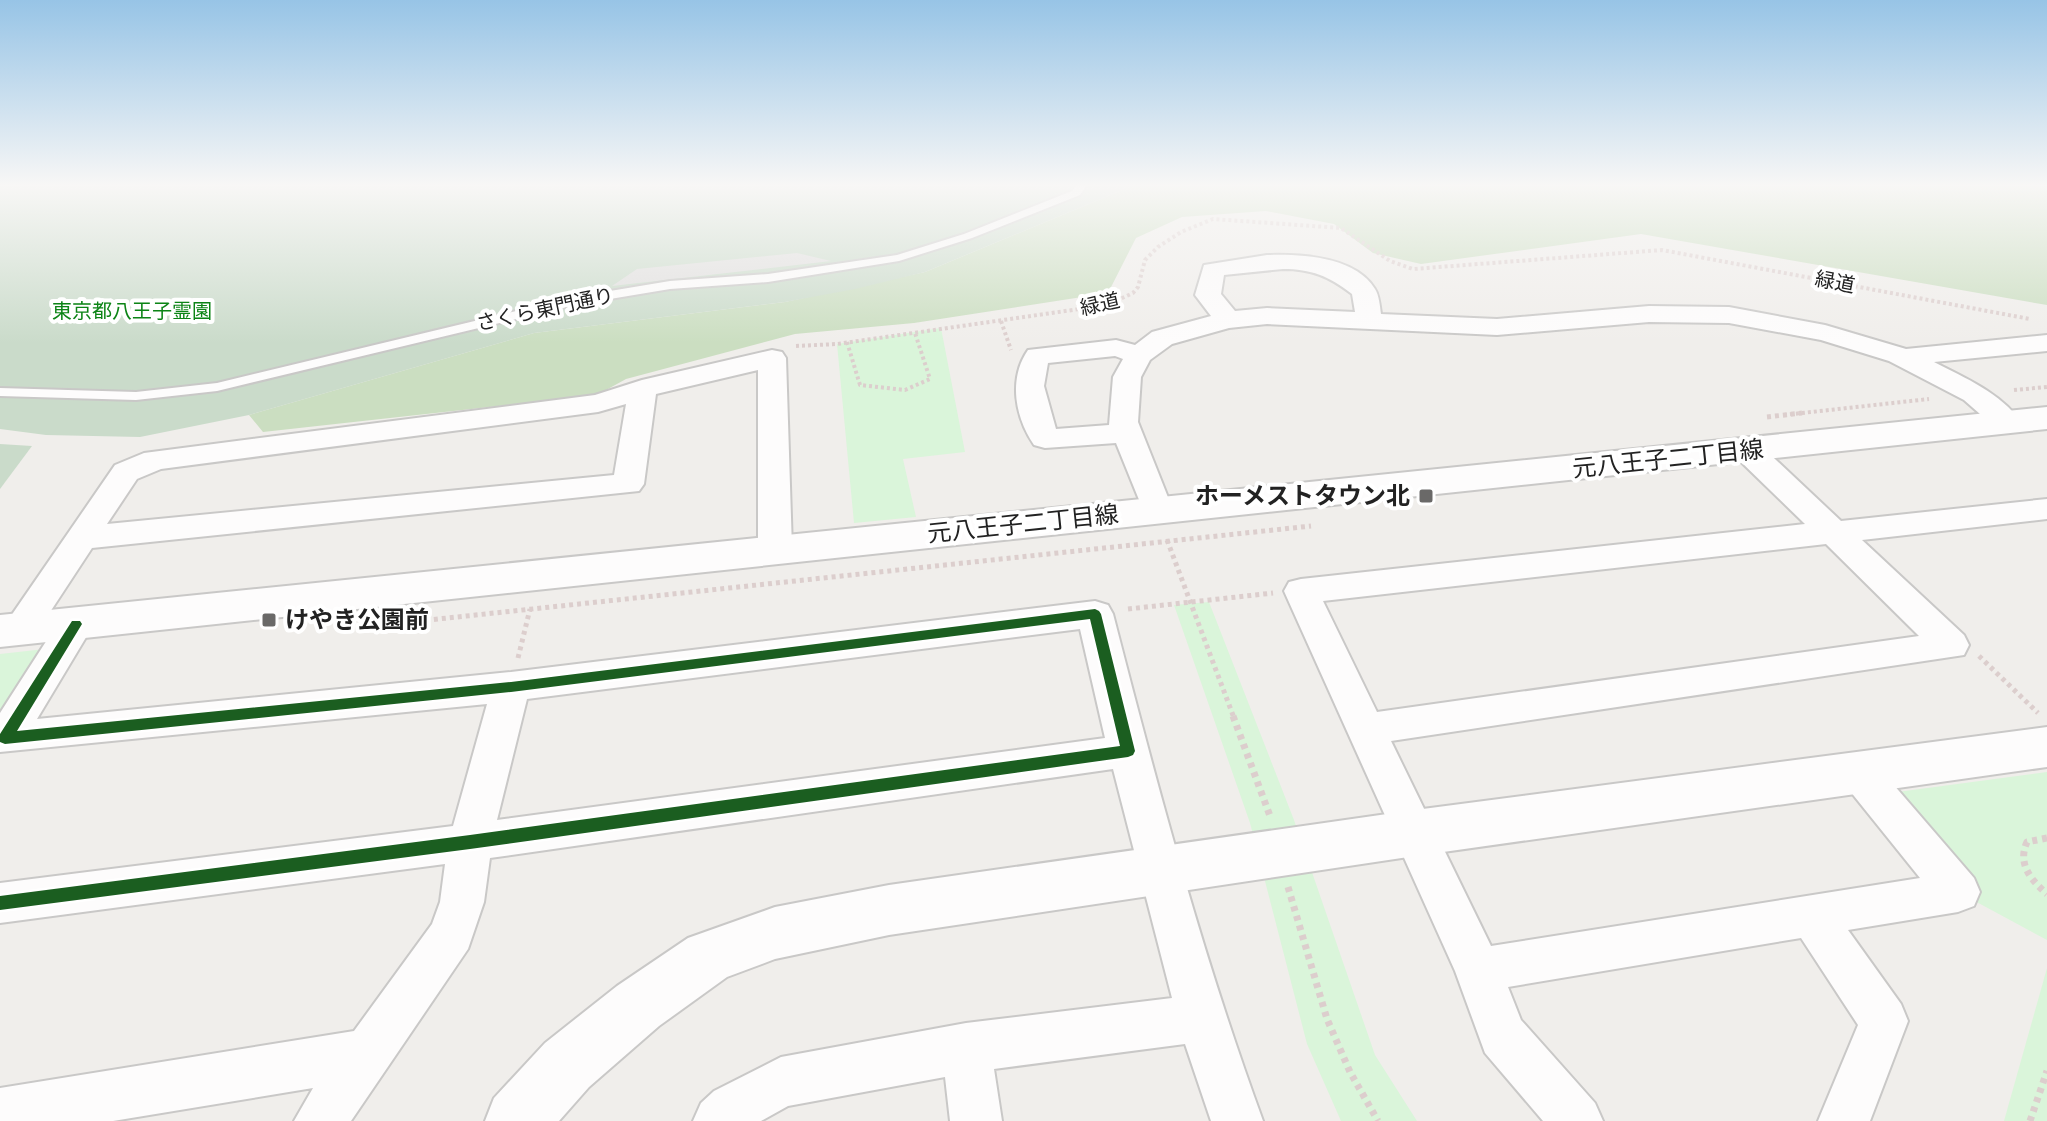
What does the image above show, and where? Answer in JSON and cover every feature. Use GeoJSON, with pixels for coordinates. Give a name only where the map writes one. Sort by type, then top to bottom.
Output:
{"type":"FeatureCollection","features":[{"type":"Feature","properties":{"kind":"street"},"geometry":{"type":"LineString","coordinates":[[1228,320],[1208,295],[1213,270],[1239,264],[1318,264],[1350,279],[1364,291],[1370,322]]}},
{"type":"Feature","properties":{"kind":"street"},"geometry":{"type":"LineString","coordinates":[[1157,510],[1127,433],[1123,399],[1127,377],[1139,355],[1162,338],[1228,320],[1267,316],[1497,327],[1649,314],[1729,315],[1825,333],[1904,357],[1974,394],[2006,422]]}},
{"type":"Feature","properties":{"kind":"street"},"geometry":{"type":"LineString","coordinates":[[1904,357],[2047,343]]}},
{"type":"Feature","properties":{"kind":"street"},"geometry":{"type":"LineString","coordinates":[[1127,433],[1045,439],[1031,408],[1031,365],[1038,356],[1116,348],[1139,355]]}},
{"type":"Feature","properties":{"kind":"street"},"geometry":{"type":"LineString","coordinates":[[10,630],[82,538],[126,472],[155,460],[598,403],[772,358],[775,549]]}},
{"type":"Feature","properties":{"kind":"street"},"geometry":{"type":"LineString","coordinates":[[82,538],[628,484],[642,391]]}},
{"type":"Feature","properties":{"kind":"street","name":"元八王子二丁目線"},"geometry":{"type":"LineString","coordinates":[[10,630],[2047,418]]}},
{"type":"Feature","properties":{"kind":"street"},"geometry":{"type":"LineString","coordinates":[[1366,729],[1951,645],[1748,451]]}},
{"type":"Feature","properties":{"kind":"street"},"geometry":{"type":"LineString","coordinates":[[1577,1121],[1502,1036],[1478,970],[1301,591],[2047,509]]}},
{"type":"Feature","properties":{"kind":"street"},"geometry":{"type":"LineString","coordinates":[[76,624],[5,738],[511,687],[1095,614],[1159,871],[1201,1018],[1237,1121]]}},
{"type":"Feature","properties":{"kind":"street"},"geometry":{"type":"LineString","coordinates":[[320,1121],[452,934],[462,902],[470,842],[511,687]]}},
{"type":"Feature","properties":{"kind":"street"},"geometry":{"type":"LineString","coordinates":[[517,1121],[567,1065],[638,1006],[708,957],[775,933],[889,910],[1415,833],[2047,747]]}},
{"type":"Feature","properties":{"kind":"street"},"geometry":{"type":"LineString","coordinates":[[0,903],[1128,751]]}},
{"type":"Feature","properties":{"kind":"street"},"geometry":{"type":"LineString","coordinates":[[1478,970],[1958,892],[1860,774]]}},
{"type":"Feature","properties":{"kind":"street"},"geometry":{"type":"LineString","coordinates":[[1811,915],[1884,1021],[1844,1121]]}},
{"type":"Feature","properties":{"kind":"street"},"geometry":{"type":"LineString","coordinates":[[719,1121],[732,1109],[781,1082],[966,1048],[1201,1018]]}},
{"type":"Feature","properties":{"kind":"street"},"geometry":{"type":"LineString","coordinates":[[966,1048],[976,1121]]}},
{"type":"Feature","properties":{"kind":"street"},"geometry":{"type":"LineString","coordinates":[[0,1114],[366,1054]]}},
{"type":"Feature","properties":{"kind":"lane","name":"さくら東門通り"},"geometry":{"type":"LineString","coordinates":[[0,392],[136,396],[217,387],[574,301],[670,285],[768,278],[899,258],[961,238]]}},
{"type":"Feature","properties":{"kind":"path"},"geometry":{"type":"LineString","coordinates":[[847,342],[855,357],[853,373],[860,385],[892,392],[916,390],[930,379],[915,332]]}},
{"type":"Feature","properties":{"kind":"path"},"geometry":{"type":"LineString","coordinates":[[1095,614],[1301,591]]}},
{"type":"Feature","properties":{"kind":"path"},"geometry":{"type":"LineString","coordinates":[[511,687],[533,597]]}},
{"type":"Feature","properties":{"kind":"path"},"geometry":{"type":"LineString","coordinates":[[1976,653],[2047,723]]}},
{"type":"Feature","properties":{"kind":"path"},"geometry":{"type":"LineString","coordinates":[[2047,838],[2027,842],[2022,851],[2022,862],[2028,874],[2047,894]]}},
{"type":"Feature","properties":{"kind":"path"},"geometry":{"type":"LineString","coordinates":[[2030,1121],[2047,1071]]}},
{"type":"Feature","properties":{"kind":"green space","name":"東京都八王子霊園"},"geometry":{"type":"Polygon","coordinates":[[[0,238],[1006,238],[925,272],[855,289],[785,302],[534,333],[249,415],[140,437],[46,435],[0,429],[0,238]]]}},
{"type":"Feature","properties":{"kind":"green space"},"geometry":{"type":"Polygon","coordinates":[[[1006,238],[1136,238],[1108,293],[914,323],[795,334],[626,379],[597,395],[263,432],[249,415],[534,333],[785,302],[925,272],[1006,238]]]}},
{"type":"Feature","properties":{"kind":"green space"},"geometry":{"type":"Polygon","coordinates":[[[1353,238],[1609,238],[1421,264],[1373,253],[1353,238]]]}},
{"type":"Feature","properties":{"kind":"green space"},"geometry":{"type":"Polygon","coordinates":[[[1666,238],[2047,238],[2047,305],[1666,238]]]}},
{"type":"Feature","properties":{"kind":"green space"},"geometry":{"type":"Polygon","coordinates":[[[941,328],[965,452],[903,459],[916,517],[854,523],[837,344],[941,328]]]}},
{"type":"Feature","properties":{"kind":"green space"},"geometry":{"type":"Polygon","coordinates":[[[0,444],[32,446],[0,489],[0,444]]]}},
{"type":"Feature","properties":{"kind":"green space"},"geometry":{"type":"Polygon","coordinates":[[[1209,602],[1294,820],[1375,1055],[1417,1121],[1341,1121],[1307,1044],[1250,823],[1174,605],[1209,602]]]}},
{"type":"Feature","properties":{"kind":"green space"},"geometry":{"type":"Polygon","coordinates":[[[63,647],[0,741],[0,654],[63,647]]]}},
{"type":"Feature","properties":{"kind":"green space"},"geometry":{"type":"Polygon","coordinates":[[[2047,772],[2047,940],[1958,892],[1875,795],[2047,772]]]}},
{"type":"Feature","properties":{"kind":"green space"},"geometry":{"type":"Polygon","coordinates":[[[2047,968],[2047,1121],[2004,1121],[2047,968]]]}},
{"type":"Feature","properties":{"kind":"shaded area"},"geometry":{"type":"Polygon","coordinates":[[[797,253],[831,261],[612,286],[637,269],[797,253]]]}},
{"type":"Feature","properties":{"kind":"cycle path"},"geometry":{"type":"LineString","coordinates":[[0,903],[1128,751],[1095,614],[511,687],[5,738],[76,624]]}},
{"type":"Feature","properties":{"kind":"place","name":"ホーメストタウン北"},"geometry":{"type":"Point","coordinates":[1426,496]}},
{"type":"Feature","properties":{"kind":"place","name":"けやき公園前"},"geometry":{"type":"Point","coordinates":[269,620]}}]}
